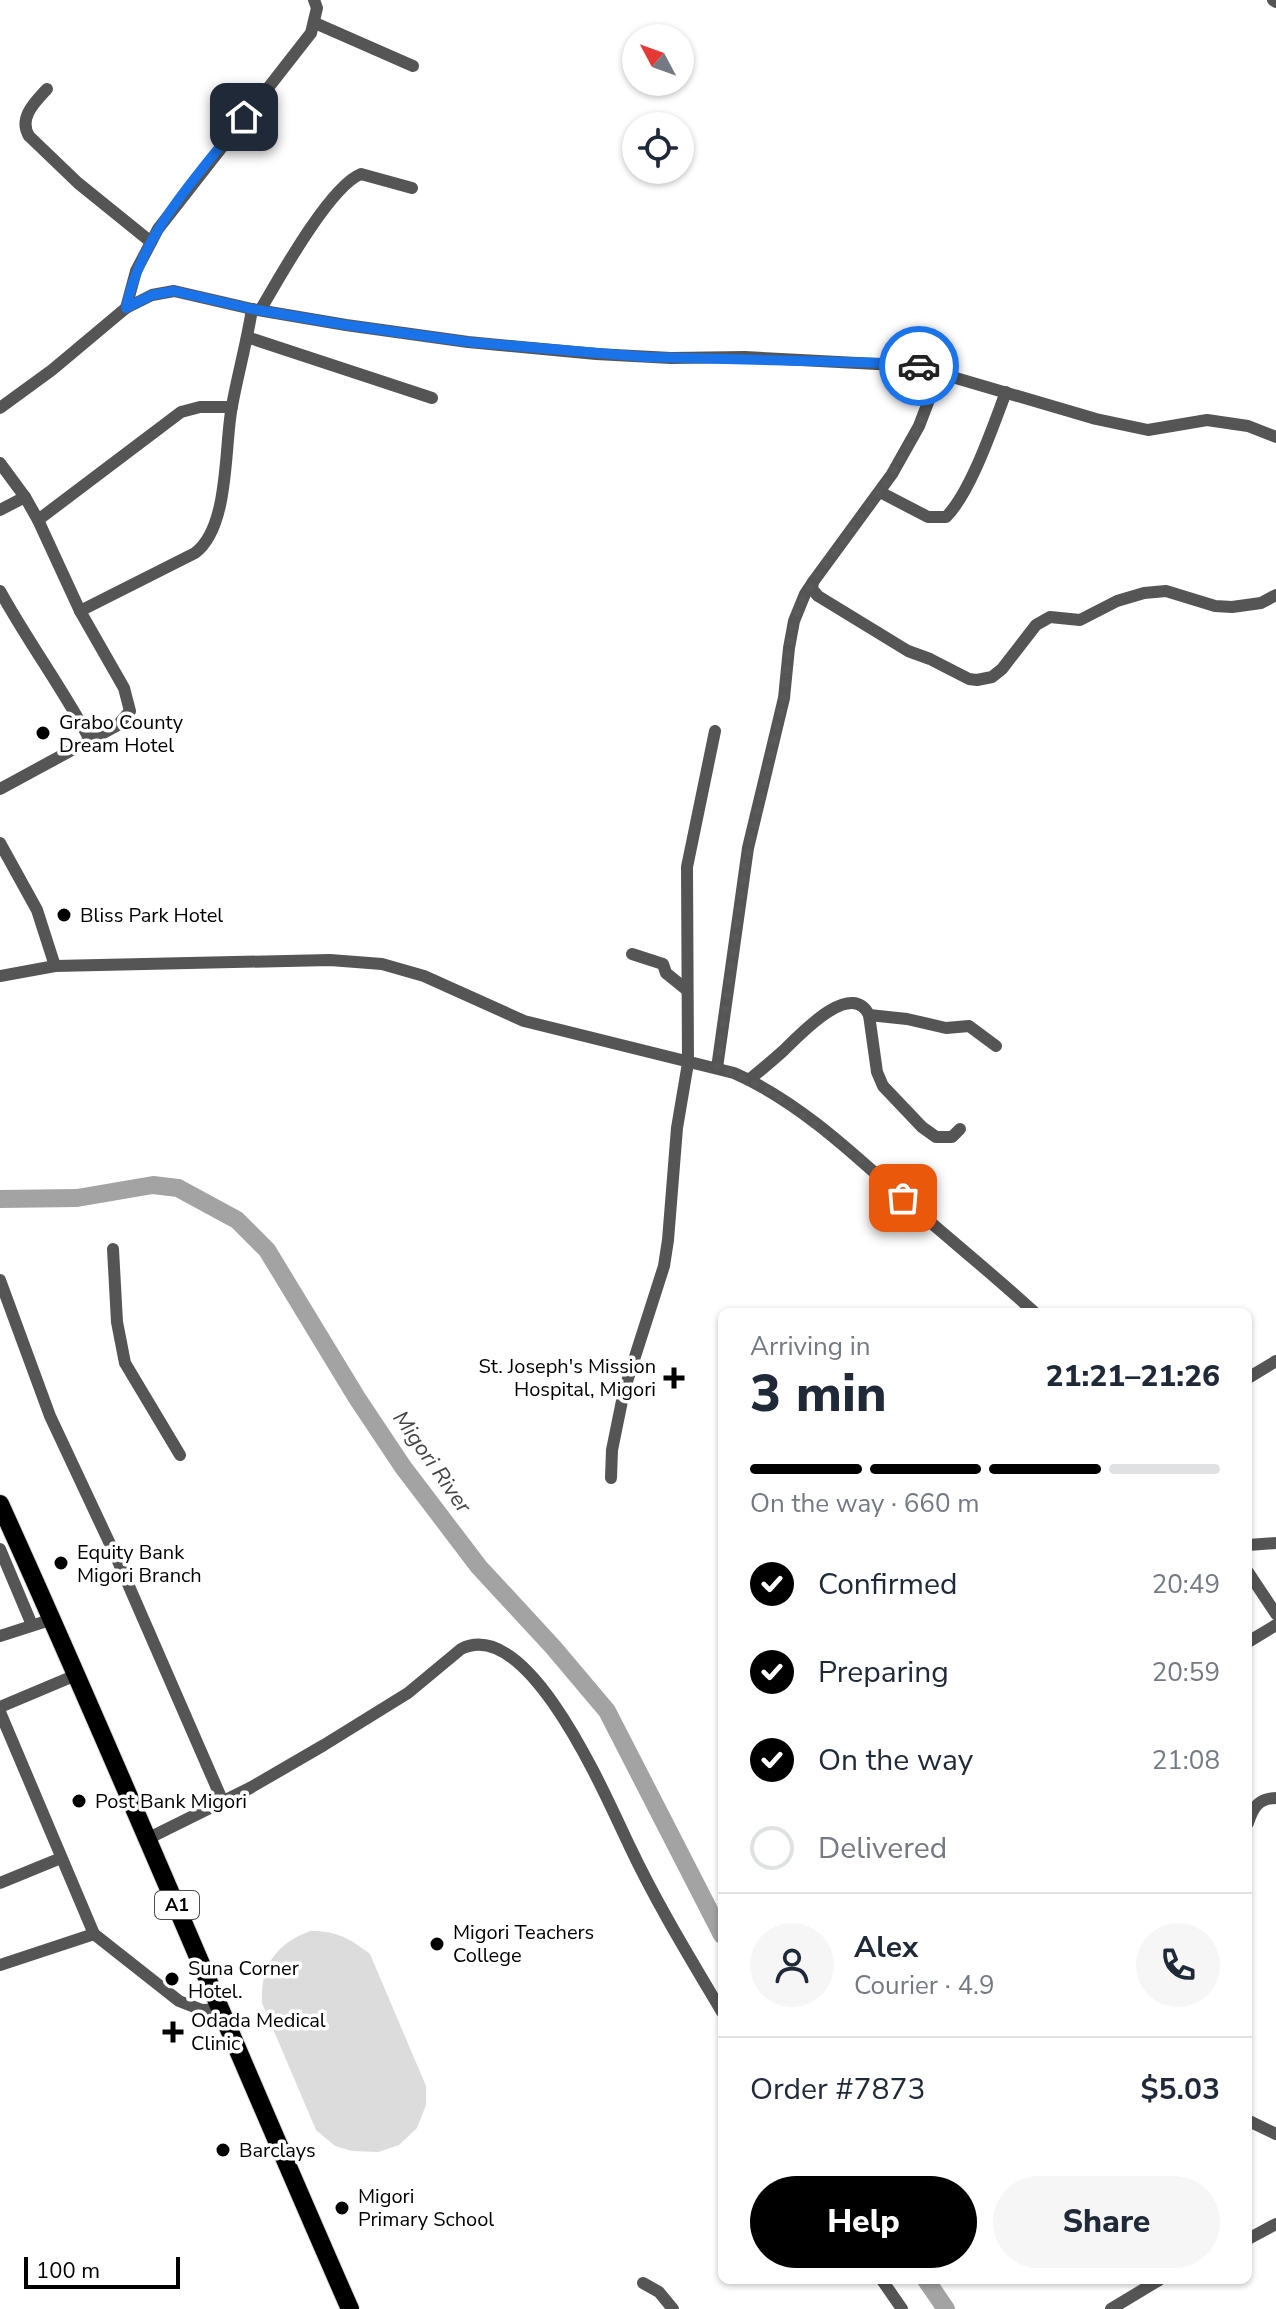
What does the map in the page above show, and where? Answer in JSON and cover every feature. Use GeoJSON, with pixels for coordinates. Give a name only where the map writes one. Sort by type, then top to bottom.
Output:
{"type":"FeatureCollection","features":[{"type":"Feature","properties":{"kind":"highway","name":"A1"},"geometry":{"type":"LineString","coordinates":[[0,1504],[53,1619],[350,2309]]}},
{"type":"Feature","properties":{"kind":"street"},"geometry":{"type":"LineString","coordinates":[[126,308],[136,271],[151,242],[197,176],[311,33],[317,8],[314,0]]}},
{"type":"Feature","properties":{"kind":"street"},"geometry":{"type":"LineString","coordinates":[[315,23],[413,66]]}},
{"type":"Feature","properties":{"kind":"street"},"geometry":{"type":"LineString","coordinates":[[47,89],[26,117],[25,129],[29,136],[78,183],[151,242]]}},
{"type":"Feature","properties":{"kind":"street"},"geometry":{"type":"LineString","coordinates":[[80,611],[203,548],[216,521],[232,407],[256,309],[350,179],[361,174],[412,188]]}},
{"type":"Feature","properties":{"kind":"street"},"geometry":{"type":"LineString","coordinates":[[0,408],[52,370],[126,308],[152,295],[174,291],[346,325],[468,342],[671,358],[745,357],[887,363],[940,371],[1096,419],[1148,430],[1207,420],[1248,426],[1276,437]]}},
{"type":"Feature","properties":{"kind":"street"},"geometry":{"type":"LineString","coordinates":[[247,337],[432,398]]}},
{"type":"Feature","properties":{"kind":"street"},"geometry":{"type":"LineString","coordinates":[[717,1068],[748,848],[784,698],[794,621],[805,594],[880,492],[919,426],[940,371]]}},
{"type":"Feature","properties":{"kind":"street"},"geometry":{"type":"LineString","coordinates":[[880,492],[928,517],[946,517],[956,505],[978,463],[1006,392]]}},
{"type":"Feature","properties":{"kind":"street"},"geometry":{"type":"LineString","coordinates":[[38,520],[181,412],[200,407],[232,407]]}},
{"type":"Feature","properties":{"kind":"street"},"geometry":{"type":"LineString","coordinates":[[0,463],[38,520],[80,611],[130,706],[124,721],[0,789]]}},
{"type":"Feature","properties":{"kind":"street"},"geometry":{"type":"LineString","coordinates":[[0,510],[25,497]]}},
{"type":"Feature","properties":{"kind":"street"},"geometry":{"type":"LineString","coordinates":[[813,582],[812,589],[818,596],[908,651],[977,680],[992,677],[1002,669],[1036,625],[1050,617],[1080,620],[1117,601],[1144,593],[1166,591],[1215,606],[1232,607],[1261,603],[1276,595]]}},
{"type":"Feature","properties":{"kind":"street"},"geometry":{"type":"LineString","coordinates":[[0,591],[90,740]]}},
{"type":"Feature","properties":{"kind":"street"},"geometry":{"type":"LineString","coordinates":[[611,1478],[612,1450],[624,1391],[664,1266],[671,1217],[677,1128],[688,1063],[687,867],[715,731]]}},
{"type":"Feature","properties":{"kind":"street"},"geometry":{"type":"LineString","coordinates":[[0,843],[37,910],[55,966]]}},
{"type":"Feature","properties":{"kind":"street"},"geometry":{"type":"LineString","coordinates":[[663,964],[674,956],[687,953]]}},
{"type":"Feature","properties":{"kind":"street"},"geometry":{"type":"LineString","coordinates":[[632,954],[663,964]]}},
{"type":"Feature","properties":{"kind":"street"},"geometry":{"type":"LineString","coordinates":[[0,976],[55,966],[330,960],[382,964],[402,967],[524,1021],[717,1068],[749,1080],[780,1098],[874,1170],[1029,1308]]}},
{"type":"Feature","properties":{"kind":"street"},"geometry":{"type":"LineString","coordinates":[[663,964],[666,973],[687,990]]}},
{"type":"Feature","properties":{"kind":"street"},"geometry":{"type":"LineString","coordinates":[[749,1080],[822,1014],[849,1004],[863,1006],[869,1015],[877,1072],[883,1086],[922,1127],[936,1137],[952,1137],[960,1129]]}},
{"type":"Feature","properties":{"kind":"street"},"geometry":{"type":"LineString","coordinates":[[869,1015],[952,1029],[969,1026],[996,1046]]}},
{"type":"Feature","properties":{"kind":"street"},"geometry":{"type":"LineString","coordinates":[[113,1249],[117,1322],[125,1363],[180,1455]]}},
{"type":"Feature","properties":{"kind":"street"},"geometry":{"type":"LineString","coordinates":[[0,1280],[50,1416],[118,1561],[223,1802]]}},
{"type":"Feature","properties":{"kind":"street"},"geometry":{"type":"LineString","coordinates":[[1252,1376],[1276,1361]]}},
{"type":"Feature","properties":{"kind":"street"},"geometry":{"type":"LineString","coordinates":[[1252,1545],[1276,1543]]}},
{"type":"Feature","properties":{"kind":"street"},"geometry":{"type":"LineString","coordinates":[[0,1549],[32,1625]]}},
{"type":"Feature","properties":{"kind":"street"},"geometry":{"type":"LineString","coordinates":[[1252,1578],[1276,1614]]}},
{"type":"Feature","properties":{"kind":"street"},"geometry":{"type":"LineString","coordinates":[[0,1636],[53,1619]]}},
{"type":"Feature","properties":{"kind":"street"},"geometry":{"type":"LineString","coordinates":[[1252,1640],[1276,1625]]}},
{"type":"Feature","properties":{"kind":"street"},"geometry":{"type":"LineString","coordinates":[[147,1839],[223,1802],[387,1706],[461,1649],[471,1644],[492,1646],[527,1671],[589,1761],[629,1847],[718,2005]]}},
{"type":"Feature","properties":{"kind":"street"},"geometry":{"type":"LineString","coordinates":[[76,1675],[0,1710],[94,1934],[179,2001],[202,2010],[222,2009]]}},
{"type":"Feature","properties":{"kind":"street"},"geometry":{"type":"LineString","coordinates":[[1252,1810],[1261,1801],[1276,1798]]}},
{"type":"Feature","properties":{"kind":"street"},"geometry":{"type":"LineString","coordinates":[[0,1883],[61,1858]]}},
{"type":"Feature","properties":{"kind":"street"},"geometry":{"type":"LineString","coordinates":[[0,1965],[94,1934]]}},
{"type":"Feature","properties":{"kind":"street"},"geometry":{"type":"LineString","coordinates":[[1252,2122],[1276,2134]]}},
{"type":"Feature","properties":{"kind":"street"},"geometry":{"type":"LineString","coordinates":[[1252,2237],[1276,2224]]}},
{"type":"Feature","properties":{"kind":"street"},"geometry":{"type":"LineString","coordinates":[[643,2283],[665,2297],[673,2309]]}},
{"type":"Feature","properties":{"kind":"street"},"geometry":{"type":"LineString","coordinates":[[885,2284],[902,2309]]}},
{"type":"Feature","properties":{"kind":"street"},"geometry":{"type":"LineString","coordinates":[[1111,2309],[1152,2284]]}},
{"type":"Feature","properties":{"kind":"shaded area"},"geometry":{"type":"Polygon","coordinates":[[[310,1931],[342,1936],[370,1954],[426,2086],[426,2105],[417,2128],[399,2145],[378,2152],[352,2151],[335,2146],[316,2130],[262,2003],[264,1978],[272,1958],[288,1943],[310,1931]]]}},
{"type":"Feature","properties":{"kind":"waterway","name":"Migori River"},"geometry":{"type":"LineString","coordinates":[[0,1199],[77,1198],[153,1185],[178,1188],[237,1220],[267,1250],[403,1467],[479,1567],[607,1711],[718,1927]]}},
{"type":"Feature","properties":{"kind":"waterway","name":"Migori River"},"geometry":{"type":"LineString","coordinates":[[929,2284],[946,2309]]}},
{"type":"Feature","properties":{"kind":"way so far"},"geometry":{"type":"LineString","coordinates":[[903,1198],[874,1170],[780,1098],[764,1087],[717,1068],[748,848],[784,698],[794,621],[805,594],[880,492],[919,426],[940,371],[919,366]]}},
{"type":"Feature","properties":{"kind":"place","name":"Grabo County Dream Hotel"},"geometry":{"type":"Point","coordinates":[43,733]}},
{"type":"Feature","properties":{"kind":"place","name":"Bliss Park Hotel"},"geometry":{"type":"Point","coordinates":[64,915]}},
{"type":"Feature","properties":{"kind":"place","name":"St. Joseph's Mission Hospital, Migori"},"geometry":{"type":"Point","coordinates":[674,1378]}},
{"type":"Feature","properties":{"kind":"place","name":"Equity Bank Migori Branch"},"geometry":{"type":"Point","coordinates":[61,1563]}},
{"type":"Feature","properties":{"kind":"place","name":"Post Bank Migori"},"geometry":{"type":"Point","coordinates":[79,1801]}},
{"type":"Feature","properties":{"kind":"place","name":"Migori Teachers College"},"geometry":{"type":"Point","coordinates":[437,1944]}},
{"type":"Feature","properties":{"kind":"place","name":"Suna Corner Hotel."},"geometry":{"type":"Point","coordinates":[172,1979]}},
{"type":"Feature","properties":{"kind":"place","name":"Odada Medical Clinic"},"geometry":{"type":"Point","coordinates":[173,2032]}},
{"type":"Feature","properties":{"kind":"place","name":"Barclays"},"geometry":{"type":"Point","coordinates":[223,2150]}},
{"type":"Feature","properties":{"kind":"place","name":"Migori Primary School"},"geometry":{"type":"Point","coordinates":[342,2208]}},
{"type":"Feature","properties":{"kind":"route"},"geometry":{"type":"LineString","coordinates":[[244,117],[158,229],[136,271],[126,308],[152,295],[174,291],[252,309],[468,342],[671,358],[745,357],[919,366]]}}]}
